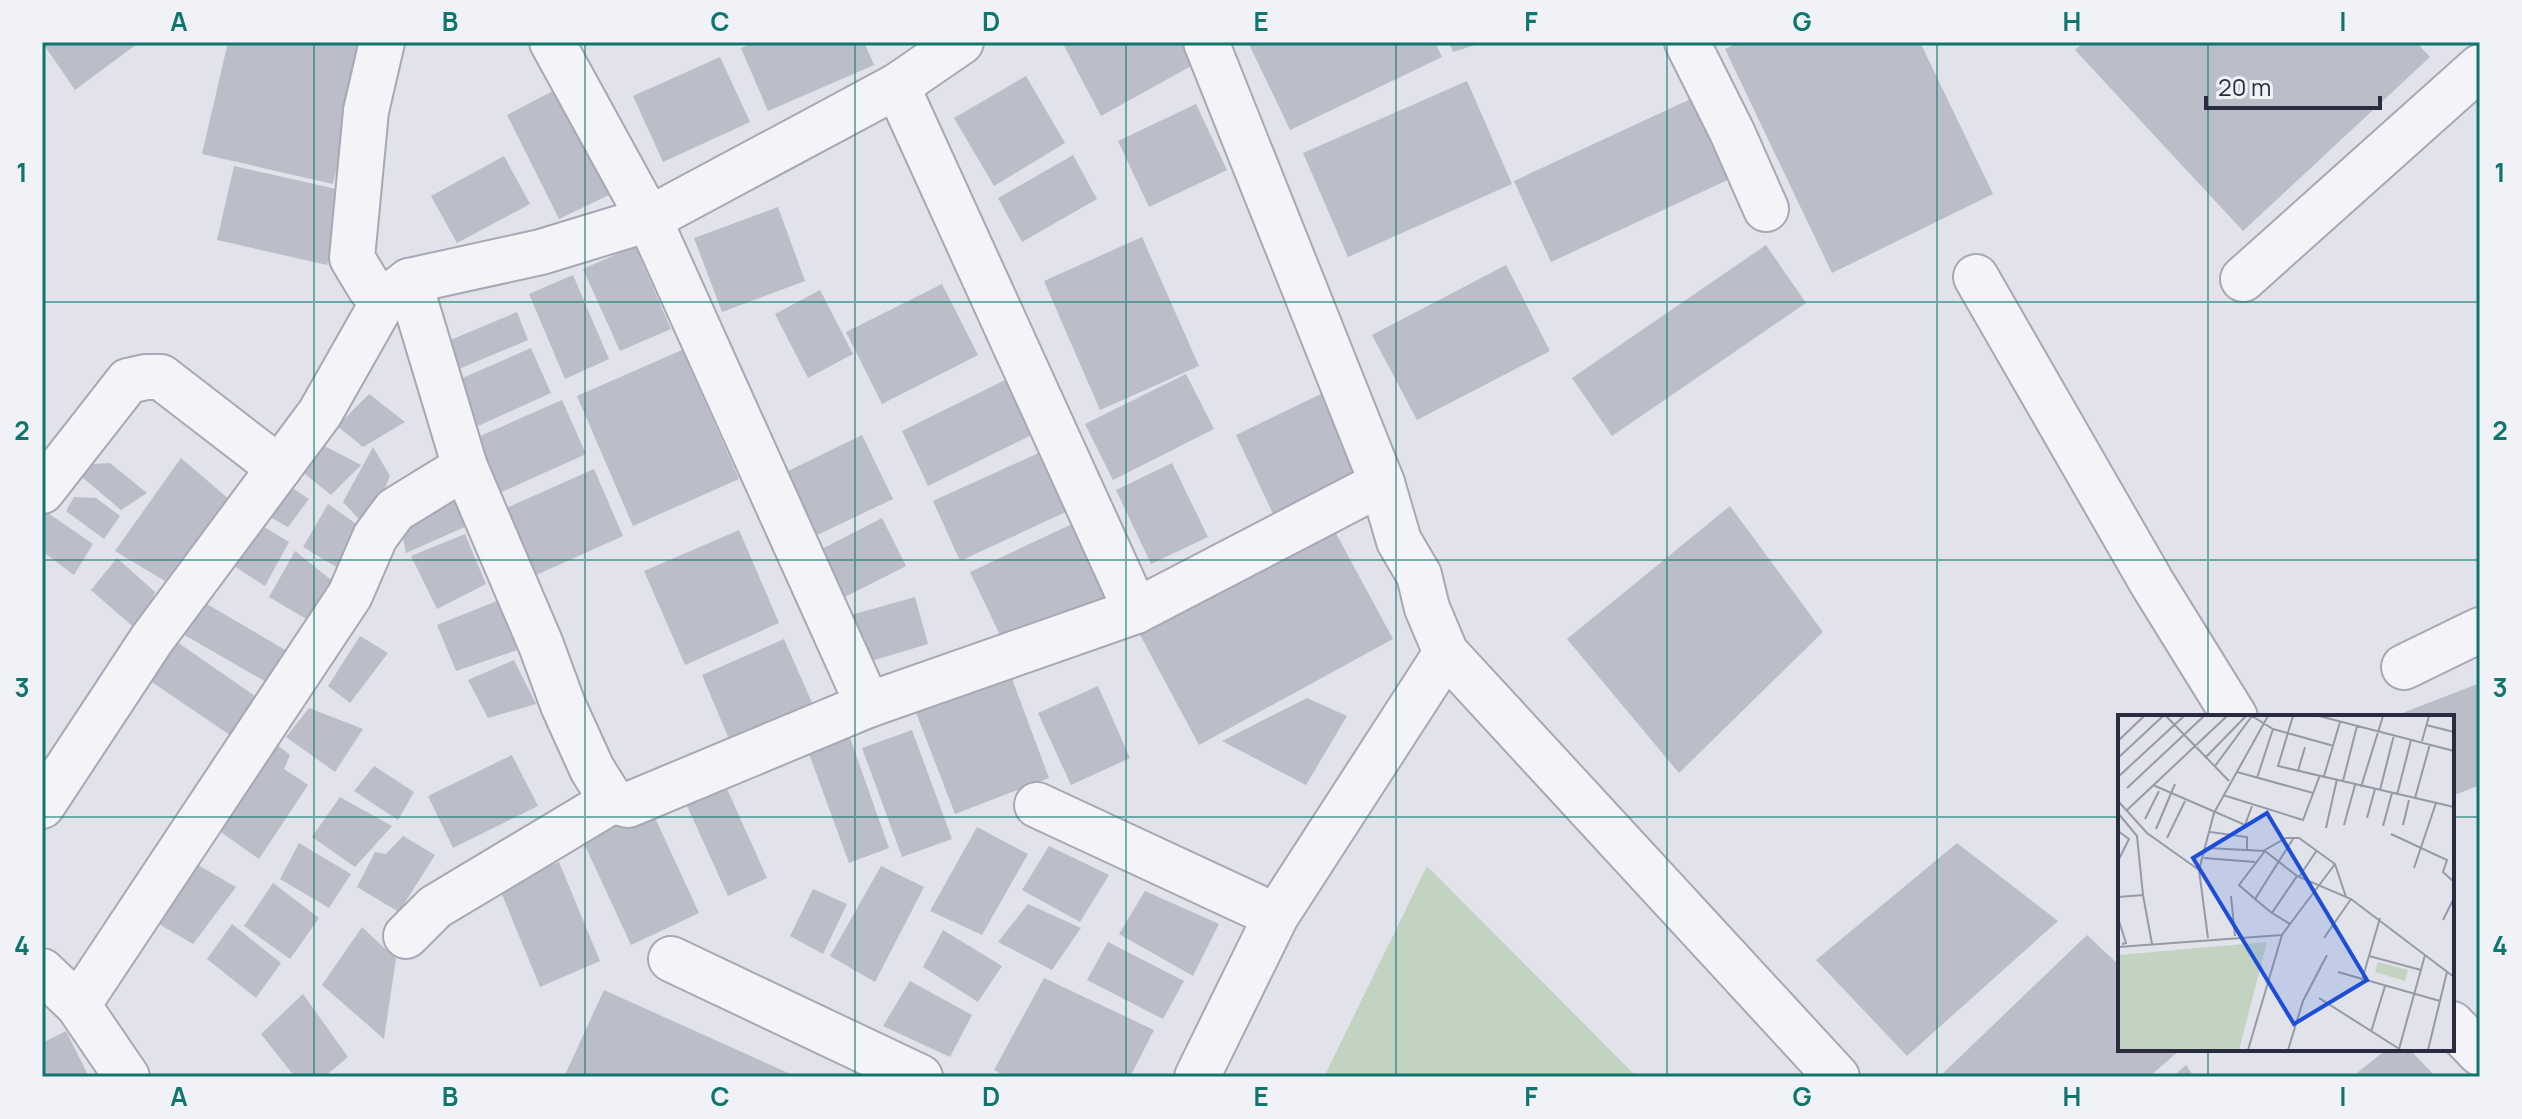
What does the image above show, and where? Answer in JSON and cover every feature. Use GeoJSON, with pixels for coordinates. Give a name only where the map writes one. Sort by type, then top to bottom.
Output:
{"type":"FeatureCollection","features":[{"type":"Feature","properties":{"kind":"street"},"geometry":{"type":"LineString","coordinates":[[382,42],[366,111],[352,258],[370,288],[397,291],[649,219],[904,67],[961,42]]}},
{"type":"Feature","properties":{"kind":"street"},"geometry":{"type":"LineString","coordinates":[[552,42],[649,219],[868,705]]}},
{"type":"Feature","properties":{"kind":"street"},"geometry":{"type":"LineString","coordinates":[[1206,42],[1382,483],[1399,541],[1419,575],[1427,608],[1446,653],[1837,1077]]}},
{"type":"Feature","properties":{"kind":"street"},"geometry":{"type":"LineString","coordinates":[[1687,42],[1766,209]]}},
{"type":"Feature","properties":{"kind":"street"},"geometry":{"type":"LineString","coordinates":[[2468,42],[2480,55]]}},
{"type":"Feature","properties":{"kind":"street"},"geometry":{"type":"LineString","coordinates":[[904,67],[1136,611]]}},
{"type":"Feature","properties":{"kind":"street"},"geometry":{"type":"LineString","coordinates":[[2243,279],[2480,67]]}},
{"type":"Feature","properties":{"kind":"street"},"geometry":{"type":"LineString","coordinates":[[1976,277],[2152,583],[2234,715]]}},
{"type":"Feature","properties":{"kind":"street"},"geometry":{"type":"LineString","coordinates":[[397,291],[563,705],[592,769],[612,801],[628,805],[868,705],[1136,611],[1382,483]]}},
{"type":"Feature","properties":{"kind":"street"},"geometry":{"type":"LineString","coordinates":[[42,806],[152,639],[320,413],[397,291]]}},
{"type":"Feature","properties":{"kind":"street"},"geometry":{"type":"LineString","coordinates":[[42,491],[128,381],[146,377],[161,377],[279,468]]}},
{"type":"Feature","properties":{"kind":"street"},"geometry":{"type":"LineString","coordinates":[[78,1005],[350,595],[375,537],[395,510],[465,467]]}},
{"type":"Feature","properties":{"kind":"street"},"geometry":{"type":"LineString","coordinates":[[2404,667],[2480,630]]}},
{"type":"Feature","properties":{"kind":"street"},"geometry":{"type":"LineString","coordinates":[[1197,1077],[1276,916],[1446,653]]}},
{"type":"Feature","properties":{"kind":"street"},"geometry":{"type":"LineString","coordinates":[[406,936],[435,907],[612,801]]}},
{"type":"Feature","properties":{"kind":"street"},"geometry":{"type":"LineString","coordinates":[[1037,805],[1276,916]]}},
{"type":"Feature","properties":{"kind":"street"},"geometry":{"type":"LineString","coordinates":[[671,959],[920,1077]]}},
{"type":"Feature","properties":{"kind":"street"},"geometry":{"type":"LineString","coordinates":[[42,971],[78,1005],[127,1077]]}},
{"type":"Feature","properties":{"kind":"street"},"geometry":{"type":"LineString","coordinates":[[2454,1026],[2480,1053]]}},
{"type":"Feature","properties":{"kind":"green space"},"geometry":{"type":"Polygon","coordinates":[[[1427,866],[1637,1077],[1324,1077],[1427,866]]]}},
{"type":"Feature","properties":{"kind":"building"},"geometry":{"type":"Polygon","coordinates":[[[42,42],[136,42],[137,44],[75,90],[42,42]]]}},
{"type":"Feature","properties":{"kind":"building"},"geometry":{"type":"Polygon","coordinates":[[[228,42],[368,42],[333,184],[202,154],[228,42]]]}},
{"type":"Feature","properties":{"kind":"building"},"geometry":{"type":"Polygon","coordinates":[[[755,42],[864,42],[874,65],[768,111],[741,48],[755,42]]]}},
{"type":"Feature","properties":{"kind":"building"},"geometry":{"type":"Polygon","coordinates":[[[1062,42],[1180,42],[1193,65],[1101,116],[1062,42]]]}},
{"type":"Feature","properties":{"kind":"building"},"geometry":{"type":"Polygon","coordinates":[[[1248,42],[1435,42],[1442,57],[1290,130],[1248,42]]]}},
{"type":"Feature","properties":{"kind":"building"},"geometry":{"type":"Polygon","coordinates":[[[1449,42],[1482,42],[1482,43],[1453,52],[1449,42]]]}},
{"type":"Feature","properties":{"kind":"building"},"geometry":{"type":"Polygon","coordinates":[[[1740,42],[1920,42],[1993,194],[1832,273],[1725,49],[1740,42]]]}},
{"type":"Feature","properties":{"kind":"building"},"geometry":{"type":"Polygon","coordinates":[[[2084,42],[2416,42],[2430,57],[2243,231],[2075,50],[2084,42]]]}},
{"type":"Feature","properties":{"kind":"building"},"geometry":{"type":"Polygon","coordinates":[[[720,57],[750,122],[663,162],[633,96],[720,57]]]}},
{"type":"Feature","properties":{"kind":"building"},"geometry":{"type":"Polygon","coordinates":[[[1026,76],[1065,143],[994,186],[954,118],[1026,76]]]}},
{"type":"Feature","properties":{"kind":"building"},"geometry":{"type":"Polygon","coordinates":[[[1467,81],[1512,184],[1348,257],[1303,153],[1467,81]]]}},
{"type":"Feature","properties":{"kind":"building"},"geometry":{"type":"Polygon","coordinates":[[[562,86],[615,192],[559,219],[507,115],[562,86]]]}},
{"type":"Feature","properties":{"kind":"building"},"geometry":{"type":"Polygon","coordinates":[[[1710,90],[1747,171],[1551,262],[1514,181],[1710,90]]]}},
{"type":"Feature","properties":{"kind":"building"},"geometry":{"type":"Polygon","coordinates":[[[1196,104],[1227,170],[1149,207],[1118,141],[1196,104]]]}},
{"type":"Feature","properties":{"kind":"building"},"geometry":{"type":"Polygon","coordinates":[[[1073,155],[1097,199],[1022,242],[998,198],[1073,155]]]}},
{"type":"Feature","properties":{"kind":"building"},"geometry":{"type":"Polygon","coordinates":[[[504,156],[530,204],[457,243],[431,196],[504,156]]]}},
{"type":"Feature","properties":{"kind":"building"},"geometry":{"type":"Polygon","coordinates":[[[234,166],[345,191],[327,265],[217,240],[234,166]]]}},
{"type":"Feature","properties":{"kind":"building"},"geometry":{"type":"Polygon","coordinates":[[[778,207],[805,281],[722,312],[694,238],[778,207]]]}},
{"type":"Feature","properties":{"kind":"building"},"geometry":{"type":"Polygon","coordinates":[[[1142,237],[1199,366],[1100,410],[1044,281],[1142,237]]]}},
{"type":"Feature","properties":{"kind":"building"},"geometry":{"type":"Polygon","coordinates":[[[1766,245],[1806,303],[1612,436],[1572,378],[1766,245]]]}},
{"type":"Feature","properties":{"kind":"building"},"geometry":{"type":"Polygon","coordinates":[[[635,246],[671,329],[620,351],[583,269],[635,246]]]}},
{"type":"Feature","properties":{"kind":"building"},"geometry":{"type":"Polygon","coordinates":[[[1506,265],[1550,351],[1417,420],[1372,335],[1506,265]]]}},
{"type":"Feature","properties":{"kind":"building"},"geometry":{"type":"Polygon","coordinates":[[[573,275],[609,359],[565,379],[529,294],[573,275]]]}},
{"type":"Feature","properties":{"kind":"building"},"geometry":{"type":"Polygon","coordinates":[[[942,284],[978,355],[882,404],[846,332],[942,284]]]}},
{"type":"Feature","properties":{"kind":"building"},"geometry":{"type":"Polygon","coordinates":[[[820,290],[853,354],[808,378],[775,314],[820,290]]]}},
{"type":"Feature","properties":{"kind":"building"},"geometry":{"type":"Polygon","coordinates":[[[517,312],[528,340],[447,374],[436,346],[517,312]]]}},
{"type":"Feature","properties":{"kind":"building"},"geometry":{"type":"Polygon","coordinates":[[[531,348],[551,393],[478,426],[458,380],[531,348]]]}},
{"type":"Feature","properties":{"kind":"building"},"geometry":{"type":"Polygon","coordinates":[[[682,350],[739,479],[633,526],[577,396],[682,350]]]}},
{"type":"Feature","properties":{"kind":"building"},"geometry":{"type":"Polygon","coordinates":[[[1186,374],[1214,429],[1113,480],[1085,424],[1186,374]]]}},
{"type":"Feature","properties":{"kind":"building"},"geometry":{"type":"Polygon","coordinates":[[[1007,379],[1034,434],[928,486],[902,431],[1007,379]]]}},
{"type":"Feature","properties":{"kind":"building"},"geometry":{"type":"Polygon","coordinates":[[[1323,393],[1362,474],[1274,516],[1236,435],[1323,393]]]}},
{"type":"Feature","properties":{"kind":"building"},"geometry":{"type":"Polygon","coordinates":[[[369,394],[405,422],[363,447],[337,426],[369,394]]]}},
{"type":"Feature","properties":{"kind":"building"},"geometry":{"type":"Polygon","coordinates":[[[562,400],[586,454],[493,496],[469,441],[562,400]]]}},
{"type":"Feature","properties":{"kind":"building"},"geometry":{"type":"Polygon","coordinates":[[[862,435],[893,499],[815,536],[784,473],[862,435]]]}},
{"type":"Feature","properties":{"kind":"building"},"geometry":{"type":"Polygon","coordinates":[[[315,441],[361,465],[331,495],[295,466],[315,441]]]}},
{"type":"Feature","properties":{"kind":"building"},"geometry":{"type":"Polygon","coordinates":[[[1054,446],[1081,505],[960,561],[933,501],[1054,446]]]}},
{"type":"Feature","properties":{"kind":"building"},"geometry":{"type":"Polygon","coordinates":[[[373,447],[390,476],[384,490],[394,504],[371,532],[343,502],[373,447]]]}},
{"type":"Feature","properties":{"kind":"building"},"geometry":{"type":"Polygon","coordinates":[[[181,458],[230,500],[165,581],[115,551],[181,458]]]}},
{"type":"Feature","properties":{"kind":"building"},"geometry":{"type":"Polygon","coordinates":[[[110,463],[147,493],[121,510],[82,477],[93,464],[110,463]]]}},
{"type":"Feature","properties":{"kind":"building"},"geometry":{"type":"Polygon","coordinates":[[[1172,463],[1208,537],[1151,564],[1116,490],[1172,463]]]}},
{"type":"Feature","properties":{"kind":"building"},"geometry":{"type":"Polygon","coordinates":[[[594,469],[623,536],[534,576],[504,509],[594,469]]]}},
{"type":"Feature","properties":{"kind":"building"},"geometry":{"type":"Polygon","coordinates":[[[285,483],[309,499],[288,527],[268,516],[285,483]]]}},
{"type":"Feature","properties":{"kind":"building"},"geometry":{"type":"Polygon","coordinates":[[[453,484],[467,526],[406,553],[400,523],[453,484]]]}},
{"type":"Feature","properties":{"kind":"building"},"geometry":{"type":"Polygon","coordinates":[[[74,497],[96,498],[120,516],[104,539],[66,511],[74,497]]]}},
{"type":"Feature","properties":{"kind":"building"},"geometry":{"type":"Polygon","coordinates":[[[328,504],[365,530],[348,574],[303,547],[328,504]]]}},
{"type":"Feature","properties":{"kind":"building"},"geometry":{"type":"Polygon","coordinates":[[[1730,506],[1823,632],[1679,773],[1567,639],[1730,506]]]}},
{"type":"Feature","properties":{"kind":"building"},"geometry":{"type":"Polygon","coordinates":[[[42,509],[93,544],[74,575],[42,551],[42,509]]]}},
{"type":"Feature","properties":{"kind":"building"},"geometry":{"type":"Polygon","coordinates":[[[882,518],[906,566],[837,601],[812,554],[882,518]]]}},
{"type":"Feature","properties":{"kind":"building"},"geometry":{"type":"Polygon","coordinates":[[[254,521],[289,542],[265,586],[234,566],[254,521]]]}},
{"type":"Feature","properties":{"kind":"building"},"geometry":{"type":"Polygon","coordinates":[[[1072,524],[1109,606],[1008,652],[970,572],[1072,524]]]}},
{"type":"Feature","properties":{"kind":"building"},"geometry":{"type":"Polygon","coordinates":[[[1332,526],[1393,639],[1199,745],[1138,631],[1332,526]]]}},
{"type":"Feature","properties":{"kind":"building"},"geometry":{"type":"Polygon","coordinates":[[[739,530],[779,623],[685,665],[644,571],[739,530]]]}},
{"type":"Feature","properties":{"kind":"building"},"geometry":{"type":"Polygon","coordinates":[[[465,534],[486,584],[437,609],[411,556],[465,534]]]}},
{"type":"Feature","properties":{"kind":"building"},"geometry":{"type":"Polygon","coordinates":[[[295,551],[340,587],[320,627],[269,597],[295,551]]]}},
{"type":"Feature","properties":{"kind":"building"},"geometry":{"type":"Polygon","coordinates":[[[117,558],[155,592],[139,632],[91,590],[117,558]]]}},
{"type":"Feature","properties":{"kind":"building"},"geometry":{"type":"Polygon","coordinates":[[[193,596],[299,658],[280,690],[174,629],[193,596]]]}},
{"type":"Feature","properties":{"kind":"building"},"geometry":{"type":"Polygon","coordinates":[[[915,597],[928,644],[865,663],[851,615],[915,597]]]}},
{"type":"Feature","properties":{"kind":"building"},"geometry":{"type":"Polygon","coordinates":[[[497,601],[520,649],[456,671],[437,625],[497,601]]]}},
{"type":"Feature","properties":{"kind":"building"},"geometry":{"type":"Polygon","coordinates":[[[360,636],[388,653],[350,703],[328,686],[360,636]]]}},
{"type":"Feature","properties":{"kind":"building"},"geometry":{"type":"Polygon","coordinates":[[[170,637],[272,708],[246,746],[143,676],[170,637]]]}},
{"type":"Feature","properties":{"kind":"building"},"geometry":{"type":"Polygon","coordinates":[[[784,639],[817,714],[734,751],[702,675],[784,639]]]}},
{"type":"Feature","properties":{"kind":"building"},"geometry":{"type":"Polygon","coordinates":[[[514,660],[536,704],[488,718],[468,680],[514,660]]]}},
{"type":"Feature","properties":{"kind":"building"},"geometry":{"type":"Polygon","coordinates":[[[1008,668],[1049,778],[955,814],[913,705],[1008,668]]]}},
{"type":"Feature","properties":{"kind":"building"},"geometry":{"type":"Polygon","coordinates":[[[2480,683],[2480,785],[2454,795],[2454,715],[2397,715],[2480,683]]]}},
{"type":"Feature","properties":{"kind":"building"},"geometry":{"type":"Polygon","coordinates":[[[1098,686],[1130,758],[1071,785],[1038,713],[1098,686]]]}},
{"type":"Feature","properties":{"kind":"building"},"geometry":{"type":"Polygon","coordinates":[[[1307,698],[1347,716],[1306,785],[1222,741],[1307,698]]]}},
{"type":"Feature","properties":{"kind":"building"},"geometry":{"type":"Polygon","coordinates":[[[309,708],[363,729],[335,772],[286,737],[309,708]]]}},
{"type":"Feature","properties":{"kind":"building"},"geometry":{"type":"Polygon","coordinates":[[[912,730],[952,839],[902,857],[862,748],[912,730]]]}},
{"type":"Feature","properties":{"kind":"building"},"geometry":{"type":"Polygon","coordinates":[[[849,735],[889,848],[849,863],[808,751],[849,735]]]}},
{"type":"Feature","properties":{"kind":"building"},"geometry":{"type":"Polygon","coordinates":[[[275,743],[290,755],[284,769],[308,785],[259,859],[211,825],[275,743]]]}},
{"type":"Feature","properties":{"kind":"building"},"geometry":{"type":"Polygon","coordinates":[[[512,755],[538,806],[453,848],[428,796],[512,755]]]}},
{"type":"Feature","properties":{"kind":"building"},"geometry":{"type":"Polygon","coordinates":[[[374,766],[414,792],[398,820],[354,791],[374,766]]]}},
{"type":"Feature","properties":{"kind":"building"},"geometry":{"type":"Polygon","coordinates":[[[723,780],[767,878],[728,896],[683,797],[723,780]]]}},
{"type":"Feature","properties":{"kind":"building"},"geometry":{"type":"Polygon","coordinates":[[[340,797],[392,826],[355,867],[312,837],[340,797]]]}},
{"type":"Feature","properties":{"kind":"building"},"geometry":{"type":"Polygon","coordinates":[[[650,807],[699,913],[631,945],[582,839],[650,807]]]}},
{"type":"Feature","properties":{"kind":"building"},"geometry":{"type":"Polygon","coordinates":[[[977,827],[1028,854],[982,935],[930,911],[977,827]]]}},
{"type":"Feature","properties":{"kind":"building"},"geometry":{"type":"Polygon","coordinates":[[[403,836],[435,855],[399,912],[357,887],[375,852],[386,854],[403,836]]]}},
{"type":"Feature","properties":{"kind":"building"},"geometry":{"type":"Polygon","coordinates":[[[299,843],[351,874],[329,908],[280,879],[299,843]]]}},
{"type":"Feature","properties":{"kind":"building"},"geometry":{"type":"Polygon","coordinates":[[[1957,843],[2058,921],[1907,1056],[1816,960],[1957,843]]]}},
{"type":"Feature","properties":{"kind":"building"},"geometry":{"type":"Polygon","coordinates":[[[1049,846],[1109,875],[1080,922],[1022,890],[1049,846]]]}},
{"type":"Feature","properties":{"kind":"building"},"geometry":{"type":"Polygon","coordinates":[[[184,857],[236,887],[193,944],[149,918],[184,857]]]}},
{"type":"Feature","properties":{"kind":"building"},"geometry":{"type":"Polygon","coordinates":[[[559,862],[600,961],[540,987],[499,887],[559,862]]]}},
{"type":"Feature","properties":{"kind":"building"},"geometry":{"type":"Polygon","coordinates":[[[881,866],[924,887],[875,982],[830,956],[881,866]]]}},
{"type":"Feature","properties":{"kind":"building"},"geometry":{"type":"Polygon","coordinates":[[[273,883],[319,918],[290,959],[244,926],[273,883]]]}},
{"type":"Feature","properties":{"kind":"building"},"geometry":{"type":"Polygon","coordinates":[[[813,889],[847,904],[823,954],[790,936],[813,889]]]}},
{"type":"Feature","properties":{"kind":"building"},"geometry":{"type":"Polygon","coordinates":[[[1145,891],[1219,924],[1193,976],[1119,934],[1145,891]]]}},
{"type":"Feature","properties":{"kind":"building"},"geometry":{"type":"Polygon","coordinates":[[[1028,904],[1081,928],[1052,970],[998,942],[1028,904]]]}},
{"type":"Feature","properties":{"kind":"building"},"geometry":{"type":"Polygon","coordinates":[[[232,924],[281,963],[256,998],[207,959],[232,924]]]}},
{"type":"Feature","properties":{"kind":"building"},"geometry":{"type":"Polygon","coordinates":[[[362,927],[396,959],[384,1039],[322,985],[362,927]]]}},
{"type":"Feature","properties":{"kind":"building"},"geometry":{"type":"Polygon","coordinates":[[[943,930],[1002,966],[978,1002],[923,967],[943,930]]]}},
{"type":"Feature","properties":{"kind":"building"},"geometry":{"type":"Polygon","coordinates":[[[2087,935],[2118,964],[2118,1051],[2179,1051],[2149,1077],[1939,1077],[2087,935]]]}},
{"type":"Feature","properties":{"kind":"building"},"geometry":{"type":"Polygon","coordinates":[[[1108,942],[1184,981],[1163,1019],[1087,980],[1108,942]]]}},
{"type":"Feature","properties":{"kind":"building"},"geometry":{"type":"Polygon","coordinates":[[[1044,978],[1154,1030],[1130,1077],[1007,1077],[994,1070],[1044,978]]]}},
{"type":"Feature","properties":{"kind":"building"},"geometry":{"type":"Polygon","coordinates":[[[910,981],[972,1015],[950,1057],[883,1026],[910,981]]]}},
{"type":"Feature","properties":{"kind":"building"},"geometry":{"type":"Polygon","coordinates":[[[604,990],[797,1077],[564,1077],[604,990]]]}},
{"type":"Feature","properties":{"kind":"building"},"geometry":{"type":"Polygon","coordinates":[[[303,994],[348,1057],[324,1077],[295,1077],[261,1034],[303,994]]]}},
{"type":"Feature","properties":{"kind":"building"},"geometry":{"type":"Polygon","coordinates":[[[66,1031],[89,1077],[42,1077],[42,1043],[66,1031]]]}},
{"type":"Feature","properties":{"kind":"building"},"geometry":{"type":"Polygon","coordinates":[[[2384,1051],[2411,1051],[2436,1077],[2352,1077],[2384,1051]]]}},
{"type":"Feature","properties":{"kind":"building"},"geometry":{"type":"Polygon","coordinates":[[[2186,1065],[2194,1077],[2172,1077],[2186,1065]]]}}]}
